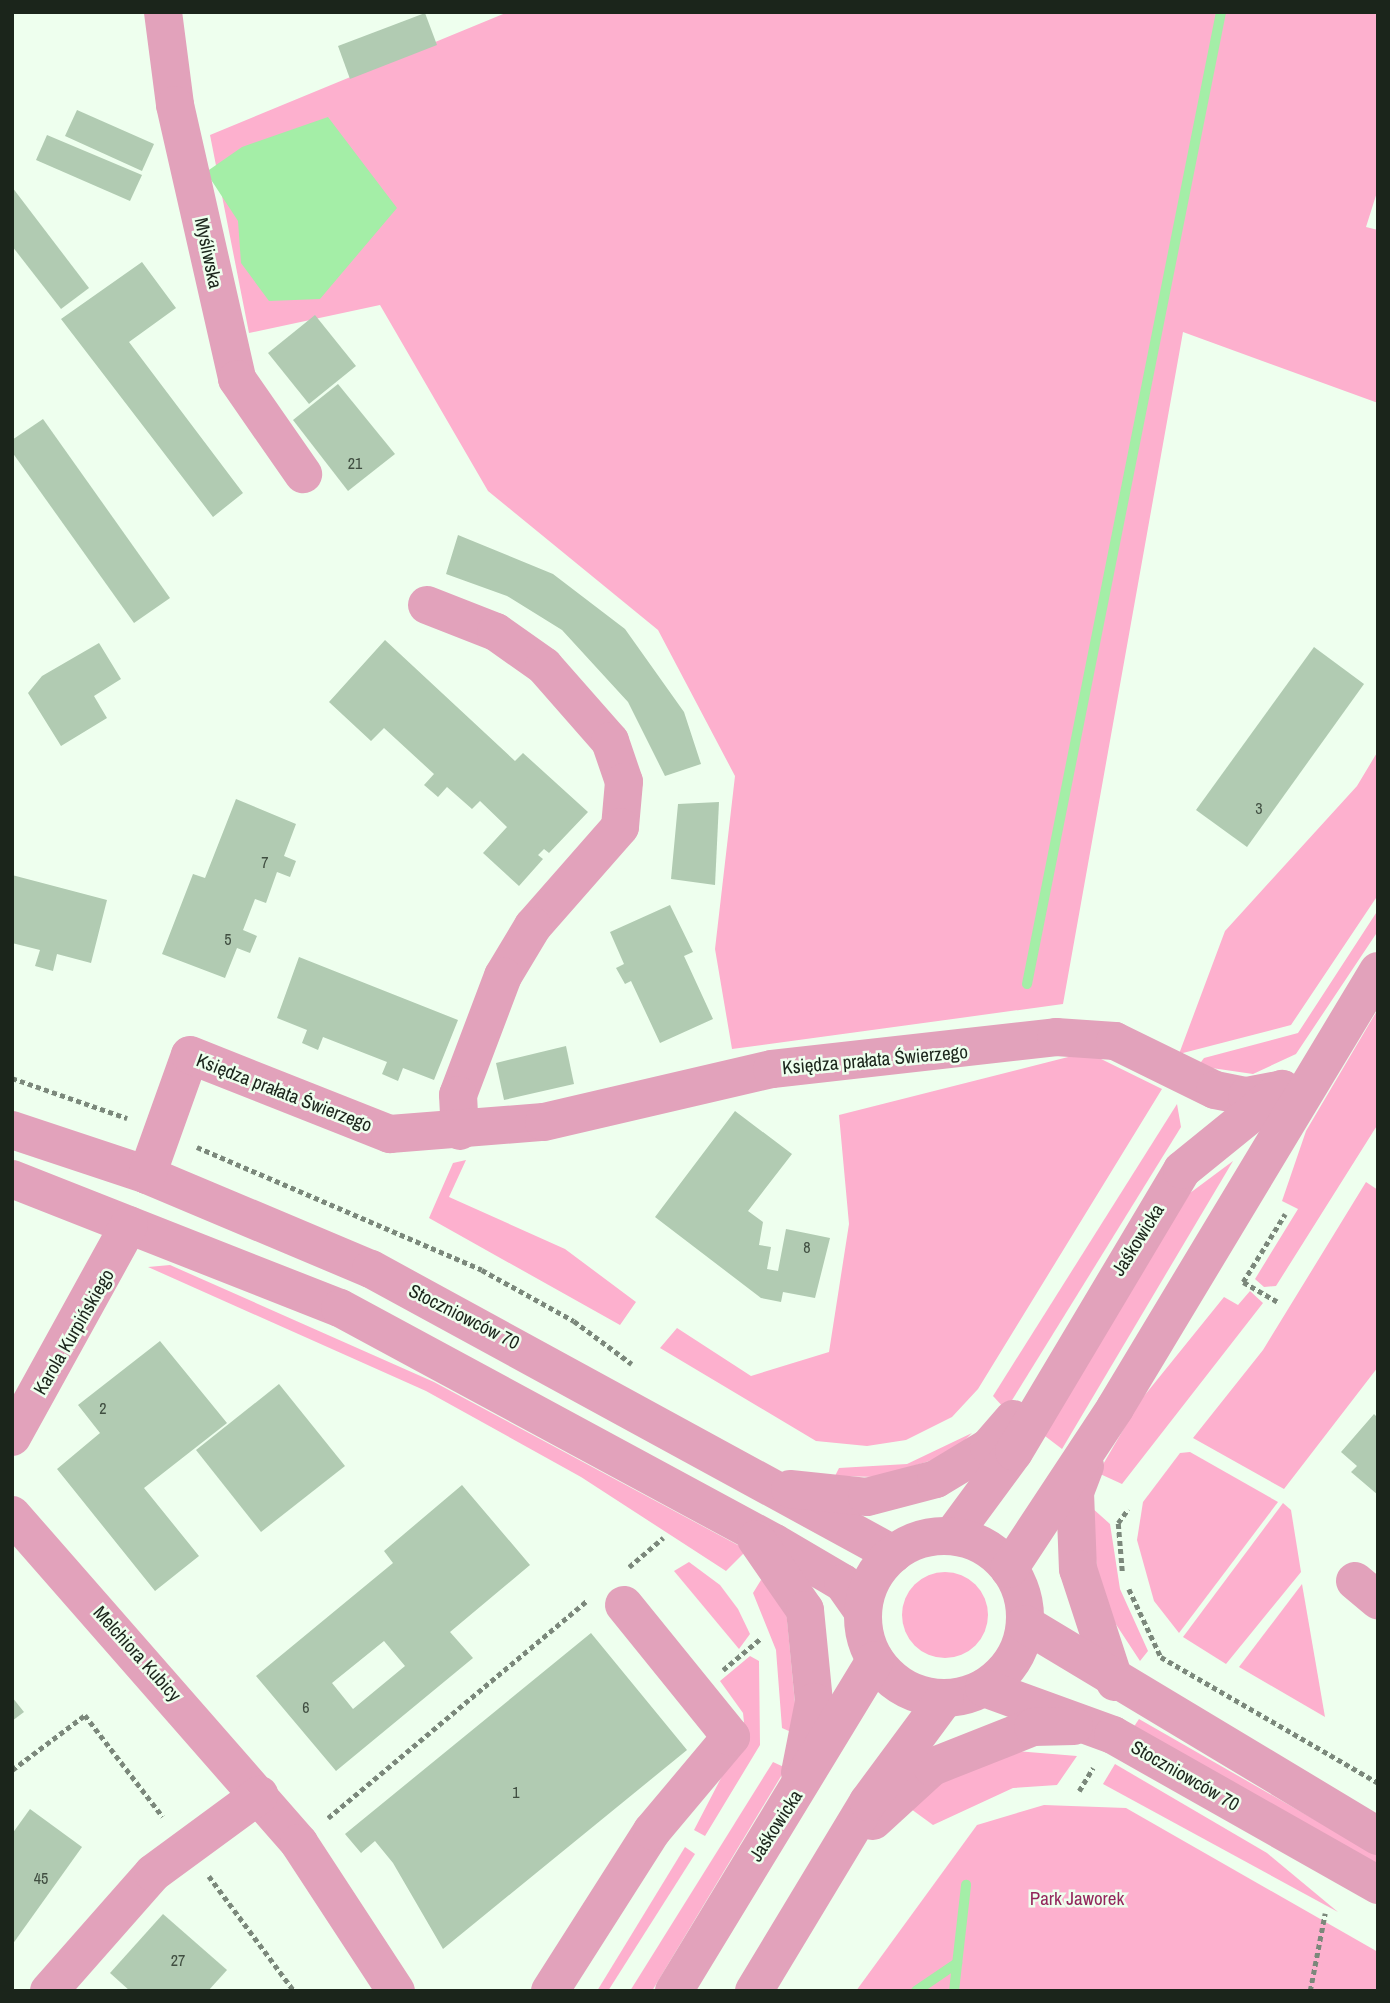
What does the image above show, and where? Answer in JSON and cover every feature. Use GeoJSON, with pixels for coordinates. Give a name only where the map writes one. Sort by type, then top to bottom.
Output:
{"type":"FeatureCollection","features":[{"type":"Feature","properties":{"kind":"street","name":"Myśliwska"},"geometry":{"type":"LineString","coordinates":[[163,12],[175,104],[237,379],[303,474]]}},
{"type":"Feature","properties":{"kind":"street"},"geometry":{"type":"LineString","coordinates":[[427,604],[496,632],[544,666],[610,741],[624,782],[620,827],[533,926],[503,976],[458,1095],[460,1131]]}},
{"type":"Feature","properties":{"kind":"street","name":"Jaśkowicka"},"geometry":{"type":"LineString","coordinates":[[952,1536],[1023,1436],[1079,1334],[1182,1170],[1282,1089],[1374,977]]}},
{"type":"Feature","properties":{"kind":"street","name":"Jaśkowicka"},"geometry":{"type":"LineString","coordinates":[[1009,1569],[1115,1408],[1374,977]]}},
{"type":"Feature","properties":{"kind":"street","name":"Księdza prałata Świerzego"},"geometry":{"type":"LineString","coordinates":[[147,1175],[190,1055],[390,1134],[460,1131],[544,1122],[772,1069],[1056,1037],[1115,1041],[1215,1090],[1247,1096],[1282,1089]]}},
{"type":"Feature","properties":{"kind":"street","name":"Stoczniowców 70"},"geometry":{"type":"LineString","coordinates":[[12,1130],[147,1175],[371,1269],[774,1486],[893,1554]]}},
{"type":"Feature","properties":{"kind":"street"},"geometry":{"type":"LineString","coordinates":[[12,1179],[340,1308],[596,1441],[843,1583],[863,1612],[875,1660],[918,1694],[945,1698],[984,1688],[1019,1650],[1025,1624],[1019,1586],[1009,1569],[993,1552],[952,1536],[930,1537],[893,1554],[877,1570],[863,1612]]}},
{"type":"Feature","properties":{"kind":"street","name":"Karola Kurpińskiego"},"geometry":{"type":"LineString","coordinates":[[12,1437],[129,1225]]}},
{"type":"Feature","properties":{"kind":"street"},"geometry":{"type":"LineString","coordinates":[[774,1486],[867,1497],[936,1479],[989,1447],[1079,1334]]}},
{"type":"Feature","properties":{"kind":"street"},"geometry":{"type":"LineString","coordinates":[[1115,1408],[1075,1492],[1074,1539],[1084,1598],[1115,1682]]}},
{"type":"Feature","properties":{"kind":"street","name":"Melchiora Kubicy"},"geometry":{"type":"LineString","coordinates":[[12,1515],[299,1843],[396,1991]]}},
{"type":"Feature","properties":{"kind":"street"},"geometry":{"type":"LineString","coordinates":[[747,1530],[769,1552],[805,1610],[814,1702],[792,1798]]}},
{"type":"Feature","properties":{"kind":"street"},"geometry":{"type":"LineString","coordinates":[[550,1991],[652,1830],[731,1737],[614,1590]]}},
{"type":"Feature","properties":{"kind":"street"},"geometry":{"type":"LineString","coordinates":[[1025,1624],[1115,1682],[1378,1836]]}},
{"type":"Feature","properties":{"kind":"street","name":"Jaśkowicka"},"geometry":{"type":"LineString","coordinates":[[674,1991],[875,1660]]}},
{"type":"Feature","properties":{"kind":"street","name":"Stoczniowców 70"},"geometry":{"type":"LineString","coordinates":[[984,1688],[1090,1726],[1378,1885]]}},
{"type":"Feature","properties":{"kind":"street"},"geometry":{"type":"LineString","coordinates":[[754,1991],[904,1748],[945,1698]]}},
{"type":"Feature","properties":{"kind":"street"},"geometry":{"type":"LineString","coordinates":[[838,1853],[932,1767],[1032,1727],[1090,1726]]}},
{"type":"Feature","properties":{"kind":"street"},"geometry":{"type":"LineString","coordinates":[[49,1991],[128,1899],[186,1846],[259,1795]]}},
{"type":"Feature","properties":{"kind":"path"},"geometry":{"type":"LineString","coordinates":[[1277,1302],[1243,1282],[1285,1214]]}},
{"type":"Feature","properties":{"kind":"path"},"geometry":{"type":"LineString","coordinates":[[379,1226],[563,1315],[639,1370]]}},
{"type":"Feature","properties":{"kind":"path"},"geometry":{"type":"LineString","coordinates":[[1128,1508],[1118,1523],[1122,1571],[1161,1657],[1378,1783]]}},
{"type":"Feature","properties":{"kind":"path"},"geometry":{"type":"LineString","coordinates":[[299,1843],[614,1590],[663,1538]]}},
{"type":"Feature","properties":{"kind":"path"},"geometry":{"type":"LineString","coordinates":[[696,1693],[760,1639]]}},
{"type":"Feature","properties":{"kind":"path"},"geometry":{"type":"LineString","coordinates":[[12,1770],[85,1715],[294,1991]]}},
{"type":"Feature","properties":{"kind":"path"},"geometry":{"type":"LineString","coordinates":[[1310,1991],[1325,1913]]}},
{"type":"Feature","properties":{"kind":"green space"},"geometry":{"type":"Polygon","coordinates":[[[508,12],[1378,12],[1378,189],[1366,227],[1378,230],[1378,403],[1183,332],[1063,1004],[732,1049],[715,949],[735,776],[658,630],[488,491],[380,305],[249,333],[210,135],[508,12]]]}},
{"type":"Feature","properties":{"kind":"green space"},"geometry":{"type":"Polygon","coordinates":[[[1378,751],[1378,895],[1291,1025],[1179,1054],[1225,931],[1357,786],[1378,751]]]}},
{"type":"Feature","properties":{"kind":"green space"},"geometry":{"type":"Polygon","coordinates":[[[1378,910],[1378,931],[1296,1054],[1253,1074],[1198,1066],[1204,1058],[1298,1033],[1378,910]]]}},
{"type":"Feature","properties":{"kind":"green space"},"geometry":{"type":"Polygon","coordinates":[[[1378,1009],[1378,1124],[1276,1286],[1264,1287],[1255,1279],[1298,1209],[1282,1201],[1306,1131],[1378,1009]]]}},
{"type":"Feature","properties":{"kind":"green space"},"geometry":{"type":"Polygon","coordinates":[[[1076,1055],[1095,1056],[1162,1089],[978,1389],[952,1417],[906,1440],[867,1446],[816,1441],[660,1348],[677,1328],[751,1376],[829,1352],[849,1224],[839,1115],[1076,1055]]]}},
{"type":"Feature","properties":{"kind":"green space"},"geometry":{"type":"Polygon","coordinates":[[[1177,1104],[1181,1127],[1006,1410],[993,1396],[1177,1104]]]}},
{"type":"Feature","properties":{"kind":"green space"},"geometry":{"type":"Polygon","coordinates":[[[466,1160],[449,1197],[565,1249],[636,1302],[620,1325],[429,1218],[453,1163],[466,1160]]]}},
{"type":"Feature","properties":{"kind":"green space"},"geometry":{"type":"Polygon","coordinates":[[[1233,1161],[1062,1449],[1041,1433],[1190,1193],[1233,1161]]]}},
{"type":"Feature","properties":{"kind":"green space"},"geometry":{"type":"Polygon","coordinates":[[[1366,1182],[1378,1190],[1378,1367],[1284,1489],[1193,1438],[1263,1350],[1366,1182]]]}},
{"type":"Feature","properties":{"kind":"green space"},"geometry":{"type":"Polygon","coordinates":[[[170,1265],[434,1382],[747,1550],[726,1571],[581,1477],[426,1391],[148,1267],[170,1265]]]}},
{"type":"Feature","properties":{"kind":"green space"},"geometry":{"type":"Polygon","coordinates":[[[1250,1291],[1263,1303],[1122,1484],[1098,1473],[1140,1401],[1224,1297],[1238,1305],[1250,1291]]]}},
{"type":"Feature","properties":{"kind":"green space"},"geometry":{"type":"Polygon","coordinates":[[[972,1433],[951,1454],[879,1477],[835,1476],[839,1468],[907,1464],[972,1433]]]}},
{"type":"Feature","properties":{"kind":"green space"},"geometry":{"type":"Polygon","coordinates":[[[1190,1452],[1278,1502],[1179,1633],[1154,1601],[1137,1540],[1143,1502],[1180,1453],[1190,1452]]]}},
{"type":"Feature","properties":{"kind":"green space"},"geometry":{"type":"Polygon","coordinates":[[[1283,1503],[1291,1510],[1301,1572],[1226,1664],[1183,1637],[1283,1503]]]}},
{"type":"Feature","properties":{"kind":"green space"},"geometry":{"type":"Polygon","coordinates":[[[1091,1507],[1110,1524],[1120,1589],[1148,1651],[1140,1661],[1100,1600],[1091,1507]]]}},
{"type":"Feature","properties":{"kind":"green space"},"geometry":{"type":"Polygon","coordinates":[[[689,1562],[720,1585],[738,1609],[750,1634],[739,1649],[674,1571],[689,1562]]]}},
{"type":"Feature","properties":{"kind":"green space"},"geometry":{"type":"Polygon","coordinates":[[[945,1572],[969,1579],[981,1591],[988,1615],[981,1639],[969,1651],[945,1658],[921,1651],[909,1639],[902,1615],[909,1591],[921,1579],[945,1572]]]}},
{"type":"Feature","properties":{"kind":"green space"},"geometry":{"type":"Polygon","coordinates":[[[761,1580],[770,1582],[786,1609],[798,1735],[782,1728],[776,1650],[753,1593],[761,1580]]]}},
{"type":"Feature","properties":{"kind":"green space"},"geometry":{"type":"Polygon","coordinates":[[[1302,1584],[1325,1717],[1239,1667],[1302,1584]]]}},
{"type":"Feature","properties":{"kind":"green space"},"geometry":{"type":"Polygon","coordinates":[[[750,1656],[759,1661],[760,1745],[705,1836],[694,1830],[745,1732],[743,1713],[720,1681],[750,1656]]]}},
{"type":"Feature","properties":{"kind":"green space"},"geometry":{"type":"Polygon","coordinates":[[[1139,1719],[1378,1856],[1378,1868],[1133,1728],[1139,1719]]]}},
{"type":"Feature","properties":{"kind":"green space"},"geometry":{"type":"Polygon","coordinates":[[[1016,1751],[1077,1756],[1057,1785],[1013,1788],[933,1825],[900,1801],[1016,1751]]]}},
{"type":"Feature","properties":{"kind":"green space"},"geometry":{"type":"Polygon","coordinates":[[[773,1762],[786,1768],[652,1991],[630,1991],[773,1762]]]}},
{"type":"Feature","properties":{"kind":"green space"},"geometry":{"type":"Polygon","coordinates":[[[1115,1764],[1267,1853],[1338,1912],[1103,1784],[1115,1764]]]}},
{"type":"Feature","properties":{"kind":"green space","name":"Park Jaworek"},"geometry":{"type":"Polygon","coordinates":[[[1044,1805],[1126,1808],[1378,1952],[1378,1991],[856,1991],[977,1825],[1044,1805]]]}},
{"type":"Feature","properties":{"kind":"green space"},"geometry":{"type":"Polygon","coordinates":[[[685,1847],[695,1854],[608,1991],[597,1991],[685,1847]]]}},
{"type":"Feature","properties":{"kind":"shaded area"},"geometry":{"type":"Polygon","coordinates":[[[328,117],[397,208],[320,299],[269,301],[241,263],[238,221],[206,172],[242,147],[328,117]]]}},
{"type":"Feature","properties":{"kind":"building"},"geometry":{"type":"Polygon","coordinates":[[[425,13],[437,45],[350,79],[338,46],[425,13]]]}},
{"type":"Feature","properties":{"kind":"building"},"geometry":{"type":"Polygon","coordinates":[[[77,110],[154,144],[142,171],[65,136],[77,110]]]}},
{"type":"Feature","properties":{"kind":"building"},"geometry":{"type":"Polygon","coordinates":[[[47,135],[142,175],[130,201],[36,160],[47,135]]]}},
{"type":"Feature","properties":{"kind":"building"},"geometry":{"type":"Polygon","coordinates":[[[12,187],[89,288],[61,309],[12,246],[12,187]]]}},
{"type":"Feature","properties":{"kind":"building"},"geometry":{"type":"Polygon","coordinates":[[[142,262],[176,308],[129,342],[243,493],[213,517],[61,319],[142,262]]]}},
{"type":"Feature","properties":{"kind":"building"},"geometry":{"type":"Polygon","coordinates":[[[315,315],[356,366],[309,404],[268,353],[315,315]]]}},
{"type":"Feature","properties":{"kind":"building"},"geometry":{"type":"Polygon","coordinates":[[[338,384],[395,454],[348,491],[293,420],[338,384]]]}},
{"type":"Feature","properties":{"kind":"building"},"geometry":{"type":"Polygon","coordinates":[[[43,419],[170,598],[134,623],[12,452],[12,440],[43,419]]]}},
{"type":"Feature","properties":{"kind":"building"},"geometry":{"type":"Polygon","coordinates":[[[458,535],[553,574],[625,629],[684,712],[701,764],[665,776],[628,702],[562,630],[507,596],[446,574],[458,535]]]}},
{"type":"Feature","properties":{"kind":"building"},"geometry":{"type":"Polygon","coordinates":[[[385,640],[515,761],[523,753],[588,812],[549,853],[544,849],[538,855],[543,859],[519,886],[483,853],[507,827],[480,801],[472,809],[447,787],[438,797],[424,785],[434,774],[384,728],[371,741],[329,702],[385,640]]]}},
{"type":"Feature","properties":{"kind":"building"},"geometry":{"type":"Polygon","coordinates":[[[99,643],[121,679],[94,696],[107,718],[61,746],[28,693],[42,676],[99,643]]]}},
{"type":"Feature","properties":{"kind":"building"},"geometry":{"type":"Polygon","coordinates":[[[1314,647],[1364,684],[1247,847],[1196,810],[1314,647]]]}},
{"type":"Feature","properties":{"kind":"building"},"geometry":{"type":"Polygon","coordinates":[[[236,799],[296,824],[284,856],[296,861],[290,877],[277,872],[266,903],[255,899],[243,930],[257,936],[250,953],[237,948],[225,978],[162,954],[193,874],[205,878],[236,799]]]}},
{"type":"Feature","properties":{"kind":"building"},"geometry":{"type":"Polygon","coordinates":[[[719,802],[715,885],[671,879],[678,804],[719,802]]]}},
{"type":"Feature","properties":{"kind":"building"},"geometry":{"type":"Polygon","coordinates":[[[12,875],[107,900],[91,963],[57,954],[53,971],[35,966],[40,950],[12,943],[12,875]]]}},
{"type":"Feature","properties":{"kind":"building"},"geometry":{"type":"Polygon","coordinates":[[[670,905],[693,952],[684,956],[713,1019],[660,1043],[631,981],[625,984],[616,968],[624,964],[610,932],[670,905]]]}},
{"type":"Feature","properties":{"kind":"building"},"geometry":{"type":"Polygon","coordinates":[[[299,957],[458,1020],[434,1080],[403,1068],[398,1081],[382,1074],[387,1062],[323,1037],[318,1050],[302,1043],[307,1030],[277,1018],[299,957]]]}},
{"type":"Feature","properties":{"kind":"building"},"geometry":{"type":"Polygon","coordinates":[[[566,1046],[574,1084],[504,1100],[496,1063],[566,1046]]]}},
{"type":"Feature","properties":{"kind":"building"},"geometry":{"type":"Polygon","coordinates":[[[735,1111],[792,1154],[748,1211],[763,1222],[759,1245],[771,1247],[767,1269],[778,1271],[786,1229],[830,1238],[815,1298],[783,1292],[781,1302],[761,1298],[655,1217],[735,1111]]]}},
{"type":"Feature","properties":{"kind":"building"},"geometry":{"type":"Polygon","coordinates":[[[160,1341],[227,1423],[144,1488],[199,1556],[155,1591],[57,1469],[100,1433],[78,1405],[160,1341]]]}},
{"type":"Feature","properties":{"kind":"building"},"geometry":{"type":"Polygon","coordinates":[[[279,1384],[345,1466],[261,1532],[196,1450],[279,1384]]]}},
{"type":"Feature","properties":{"kind":"building"},"geometry":{"type":"Polygon","coordinates":[[[1374,1414],[1378,1418],[1378,1495],[1351,1472],[1357,1466],[1341,1452],[1374,1414]]]}},
{"type":"Feature","properties":{"kind":"building"},"geometry":{"type":"Polygon","coordinates":[[[462,1485],[530,1565],[450,1632],[473,1658],[336,1771],[256,1676],[393,1563],[384,1551],[462,1485]],[[384,1641],[332,1683],[353,1709],[405,1666],[384,1641]]]}},
{"type":"Feature","properties":{"kind":"building"},"geometry":{"type":"Polygon","coordinates":[[[591,1633],[687,1750],[443,1949],[393,1863],[375,1841],[361,1853],[345,1834],[591,1633]]]}},
{"type":"Feature","properties":{"kind":"building"},"geometry":{"type":"Polygon","coordinates":[[[12,1697],[24,1712],[12,1721],[12,1697]]]}},
{"type":"Feature","properties":{"kind":"building"},"geometry":{"type":"Polygon","coordinates":[[[30,1809],[82,1847],[12,1945],[12,1834],[30,1809]]]}},
{"type":"Feature","properties":{"kind":"building"},"geometry":{"type":"Polygon","coordinates":[[[163,1914],[227,1970],[208,1991],[130,1991],[110,1973],[163,1914]]]}},
{"type":"Feature","properties":{"kind":"waterway"},"geometry":{"type":"LineString","coordinates":[[1027,984],[1221,12]]}},
{"type":"Feature","properties":{"kind":"waterway"},"geometry":{"type":"LineString","coordinates":[[954,1991],[966,1885]]}},
{"type":"Feature","properties":{"kind":"waterway"},"geometry":{"type":"LineString","coordinates":[[916,1991],[957,1963]]}}]}
